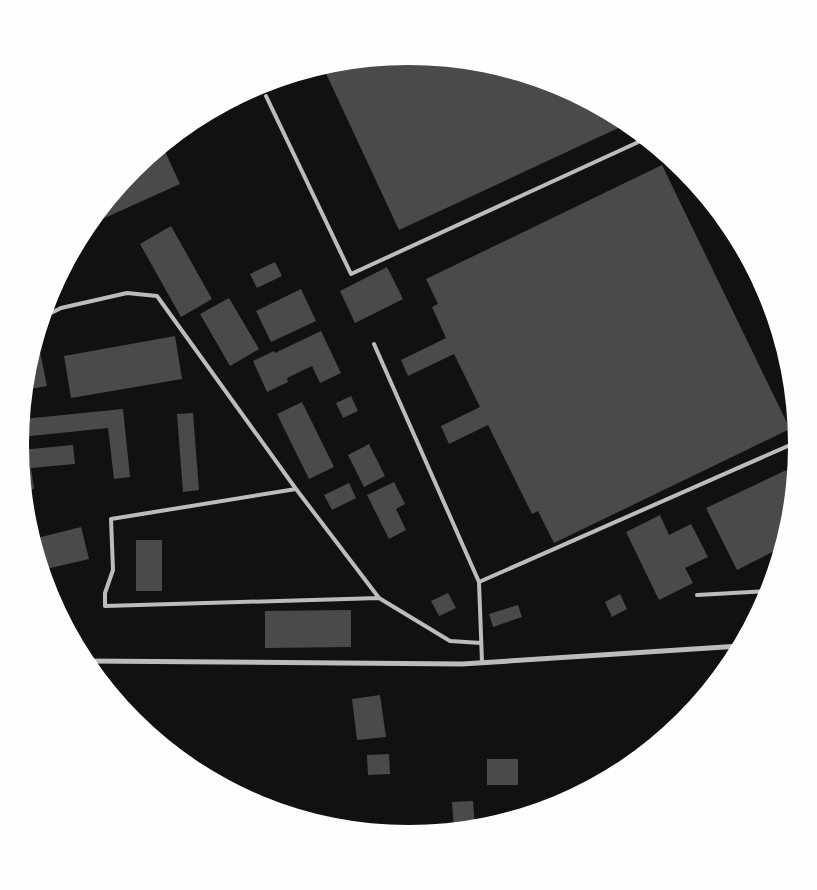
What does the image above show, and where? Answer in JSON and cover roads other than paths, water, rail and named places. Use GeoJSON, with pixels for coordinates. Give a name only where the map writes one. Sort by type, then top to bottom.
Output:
{"type":"FeatureCollection","features":[{"type":"Feature","properties":{"kind":"street"},"geometry":{"type":"LineString","coordinates":[[97,661],[462,664],[730,647]]}},
{"type":"Feature","properties":{"kind":"lane"},"geometry":{"type":"LineString","coordinates":[[266,96],[352,274],[638,142]]}},
{"type":"Feature","properties":{"kind":"lane"},"geometry":{"type":"LineString","coordinates":[[53,312],[62,308],[127,293],[157,296],[296,489],[379,598],[450,641],[481,643]]}},
{"type":"Feature","properties":{"kind":"lane"},"geometry":{"type":"LineString","coordinates":[[374,344],[479,582],[482,662]]}},
{"type":"Feature","properties":{"kind":"lane"},"geometry":{"type":"LineString","coordinates":[[479,582],[788,446]]}},
{"type":"Feature","properties":{"kind":"lane"},"geometry":{"type":"LineString","coordinates":[[296,489],[111,519],[113,570],[105,593],[105,606],[379,598]]}},
{"type":"Feature","properties":{"kind":"lane"},"geometry":{"type":"LineString","coordinates":[[697,595],[758,592]]}}]}
